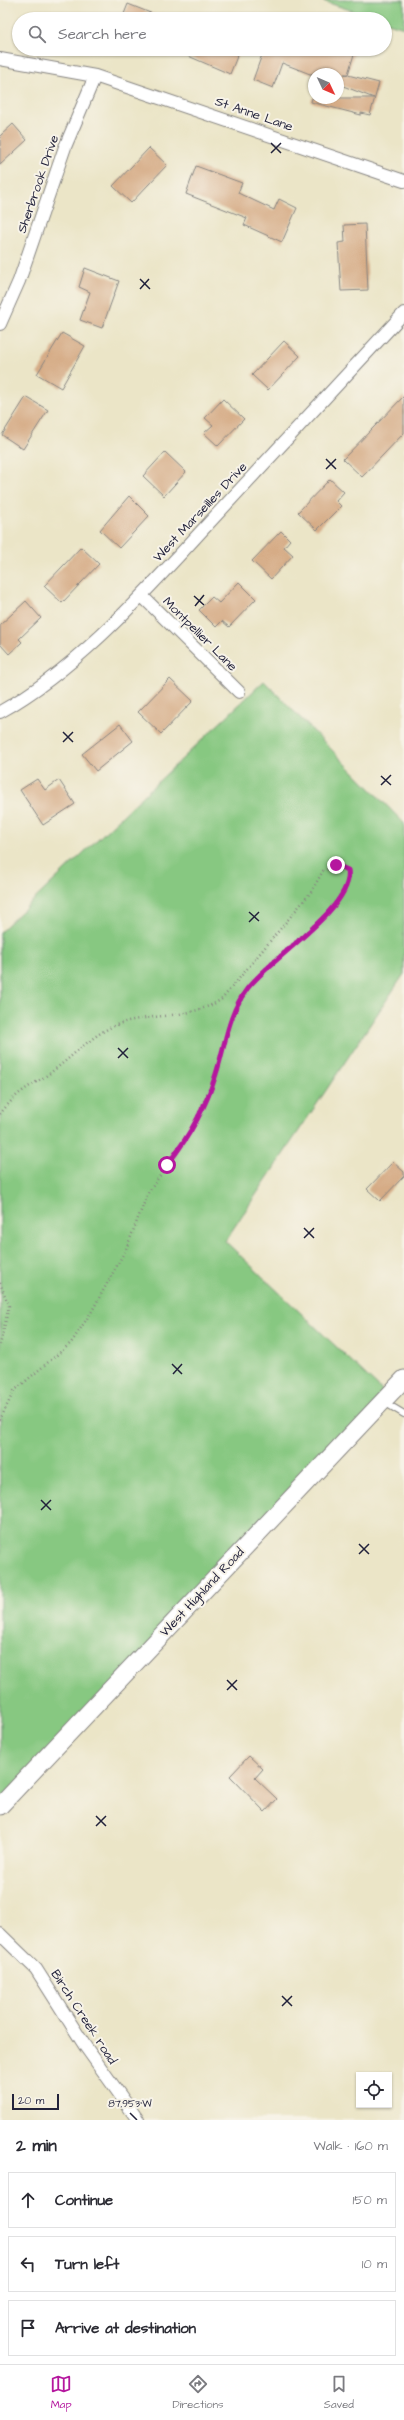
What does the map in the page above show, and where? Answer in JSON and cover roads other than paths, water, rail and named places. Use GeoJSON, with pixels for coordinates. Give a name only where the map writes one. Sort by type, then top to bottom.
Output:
{"type":"FeatureCollection","features":[{"type":"Feature","properties":{"kind":"main road","name":"West Highland Road"},"geometry":{"type":"LineString","coordinates":[[0,1806],[404,1379]]}},
{"type":"Feature","properties":{"kind":"street","name":"St Anne Lane"},"geometry":{"type":"LineString","coordinates":[[0,59],[95,76],[404,181]]}},
{"type":"Feature","properties":{"kind":"street","name":"Sherbrook Drive"},"geometry":{"type":"LineString","coordinates":[[0,324],[19,281],[65,147],[95,76]]}},
{"type":"Feature","properties":{"kind":"street","name":"West Marseilles Drive"},"geometry":{"type":"LineString","coordinates":[[0,712],[22,700],[95,641],[142,596],[404,313]]}},
{"type":"Feature","properties":{"kind":"street","name":"Montpellier Lane"},"geometry":{"type":"LineString","coordinates":[[142,596],[239,692]]}},
{"type":"Feature","properties":{"kind":"street","name":"Birch Creek road"},"geometry":{"type":"LineString","coordinates":[[0,1934],[36,1969],[85,2046],[138,2120]]}},
{"type":"Feature","properties":{"kind":"lane"},"geometry":{"type":"LineString","coordinates":[[383,1401],[404,1414]]}}]}
